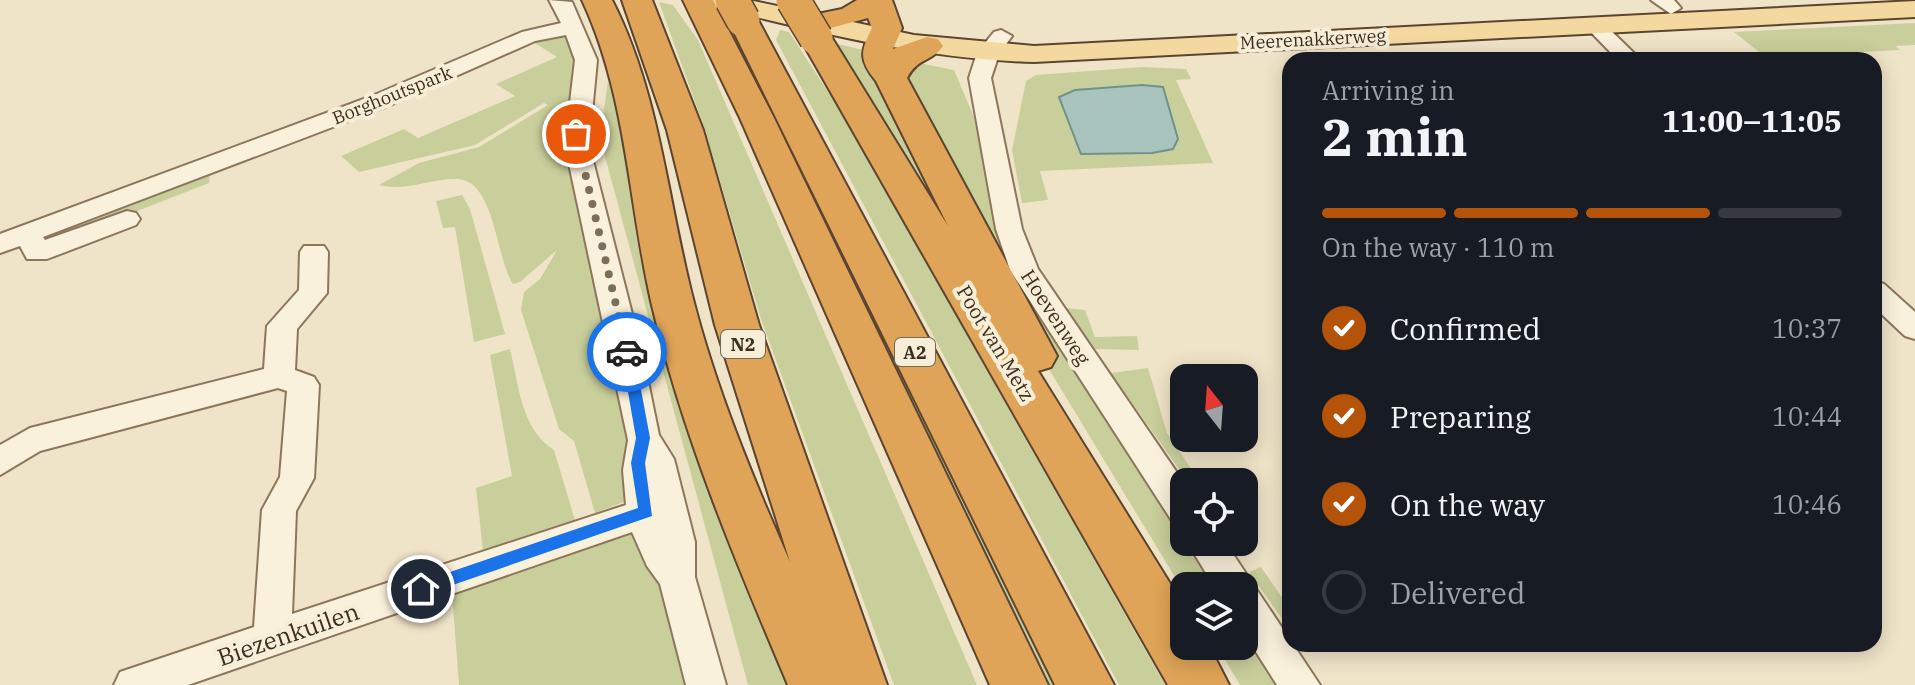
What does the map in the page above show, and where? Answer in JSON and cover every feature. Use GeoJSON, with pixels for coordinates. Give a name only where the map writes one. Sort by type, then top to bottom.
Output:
{"type":"FeatureCollection","features":[{"type":"Feature","properties":{"kind":"highway","name":"N2"},"geometry":{"type":"LineString","coordinates":[[637,0],[685,130],[737,325],[858,685]]}},
{"type":"Feature","properties":{"kind":"highway","name":"Poot van Metz"},"geometry":{"type":"LineString","coordinates":[[793,0],[813,20],[1200,685]]}},
{"type":"Feature","properties":{"kind":"highway","name":"A2"},"geometry":{"type":"LineString","coordinates":[[719,6],[757,118],[1019,685]]}},
{"type":"Feature","properties":{"kind":"highway","name":"A2"},"geometry":{"type":"LineString","coordinates":[[719,6],[1085,685]]}},
{"type":"Feature","properties":{"kind":"highway","name":"N2"},"geometry":{"type":"LineString","coordinates":[[586,14],[632,96],[673,300],[688,353],[758,553],[817,685]]}},
{"type":"Feature","properties":{"kind":"highway"},"geometry":{"type":"LineString","coordinates":[[813,20],[879,24]]}},
{"type":"Feature","properties":{"kind":"highway"},"geometry":{"type":"LineString","coordinates":[[879,24],[902,57],[927,46]]}},
{"type":"Feature","properties":{"kind":"highway"},"geometry":{"type":"LineString","coordinates":[[879,24],[1066,418],[1077,474]]}},
{"type":"Feature","properties":{"kind":"main road","name":"Meerenakkerweg"},"geometry":{"type":"LineString","coordinates":[[879,24],[948,30],[998,48],[1055,37],[1674,4],[1889,0]]}},
{"type":"Feature","properties":{"kind":"main road"},"geometry":{"type":"LineString","coordinates":[[719,6],[813,20]]}},
{"type":"Feature","properties":{"kind":"main road","name":"Meerenakkerweg"},"geometry":{"type":"LineString","coordinates":[[927,46],[998,48],[1915,9]]}},
{"type":"Feature","properties":{"kind":"street"},"geometry":{"type":"LineString","coordinates":[[559,0],[586,14],[586,76],[577,121],[577,145],[628,357],[643,438],[638,463],[657,508],[657,551],[677,577],[706,685]]}},
{"type":"Feature","properties":{"kind":"street","name":"Borghoutspark"},"geometry":{"type":"LineString","coordinates":[[0,244],[28,234],[37,253],[223,182],[211,166],[380,101],[586,14]]}},
{"type":"Feature","properties":{"kind":"street"},"geometry":{"type":"LineString","coordinates":[[1594,25],[1622,52]]}},
{"type":"Feature","properties":{"kind":"street","name":"Hoevenweg"},"geometry":{"type":"LineString","coordinates":[[998,48],[993,91],[984,100],[1009,229],[1024,270],[1170,490]]}},
{"type":"Feature","properties":{"kind":"street"},"geometry":{"type":"LineString","coordinates":[[279,376],[282,326],[313,293],[314,252]]}},
{"type":"Feature","properties":{"kind":"street"},"geometry":{"type":"LineString","coordinates":[[1882,298],[1915,329]]}},
{"type":"Feature","properties":{"kind":"street"},"geometry":{"type":"LineString","coordinates":[[0,462],[30,441],[279,376],[303,385],[297,478],[279,510],[272,641]]}},
{"type":"Feature","properties":{"kind":"street","name":"Biezenkuilen"},"geometry":{"type":"LineString","coordinates":[[134,685],[272,641],[657,508]]}},
{"type":"Feature","properties":{"kind":"street"},"geometry":{"type":"LineString","coordinates":[[1258,622],[1300,685]]}},
{"type":"Feature","properties":{"kind":"green space"},"geometry":{"type":"Polygon","coordinates":[[[659,2],[673,5],[698,40],[977,685],[894,685],[761,319],[704,127],[659,2]]]}},
{"type":"Feature","properties":{"kind":"green space"},"geometry":{"type":"Polygon","coordinates":[[[716,15],[733,19],[1063,685],[1038,685],[716,15]]]}},
{"type":"Feature","properties":{"kind":"green space"},"geometry":{"type":"Polygon","coordinates":[[[593,23],[807,685],[748,685],[600,138],[608,81],[593,23]]]}},
{"type":"Feature","properties":{"kind":"green space"},"geometry":{"type":"Polygon","coordinates":[[[1915,23],[1915,45],[1895,46],[1900,50],[1861,52],[1759,52],[1734,32],[1915,23]]]}},
{"type":"Feature","properties":{"kind":"green space"},"geometry":{"type":"Polygon","coordinates":[[[780,30],[789,32],[836,104],[1165,685],[1119,685],[776,40],[780,30]]]}},
{"type":"Feature","properties":{"kind":"green space"},"geometry":{"type":"Polygon","coordinates":[[[569,34],[575,53],[637,497],[595,513],[574,441],[559,429],[521,310],[524,292],[540,279],[557,250],[520,282],[513,284],[487,207],[470,183],[458,179],[399,187],[379,185],[419,163],[479,147],[548,105],[544,103],[475,145],[359,172],[341,156],[404,129],[418,138],[515,96],[496,84],[557,57],[533,42],[569,34]]]}},
{"type":"Feature","properties":{"kind":"green space"},"geometry":{"type":"Polygon","coordinates":[[[833,43],[868,51],[1027,361],[833,43]]]}},
{"type":"Feature","properties":{"kind":"green space"},"geometry":{"type":"Polygon","coordinates":[[[914,62],[954,70],[974,117],[996,229],[1010,274],[1170,519],[1170,556],[1194,556],[1205,572],[1172,572],[1041,356],[908,71],[914,62]]]}},
{"type":"Feature","properties":{"kind":"green space"},"geometry":{"type":"Polygon","coordinates":[[[1142,67],[1186,69],[1191,79],[1176,80],[1213,163],[1040,171],[1048,200],[1022,203],[1012,150],[1026,81],[1036,75],[1142,67]]]}},
{"type":"Feature","properties":{"kind":"green space"},"geometry":{"type":"Polygon","coordinates":[[[202,174],[210,175],[209,183],[53,244],[40,241],[44,234],[202,174]]]}},
{"type":"Feature","properties":{"kind":"green space"},"geometry":{"type":"Polygon","coordinates":[[[462,195],[470,209],[505,334],[474,342],[455,227],[443,228],[436,201],[462,195]]]}},
{"type":"Feature","properties":{"kind":"green space"},"geometry":{"type":"Polygon","coordinates":[[[1066,308],[1085,310],[1095,337],[1137,336],[1139,350],[1094,349],[1066,308]]]}},
{"type":"Feature","properties":{"kind":"green space"},"geometry":{"type":"Polygon","coordinates":[[[510,349],[523,406],[534,431],[554,450],[575,520],[483,551],[476,488],[512,476],[490,355],[510,349]]]}},
{"type":"Feature","properties":{"kind":"green space"},"geometry":{"type":"Polygon","coordinates":[[[1148,368],[1170,437],[1170,452],[1180,452],[1191,468],[1178,468],[1111,373],[1148,368]]]}},
{"type":"Feature","properties":{"kind":"green space"},"geometry":{"type":"Polygon","coordinates":[[[645,525],[688,685],[459,685],[452,593],[645,525]]]}},
{"type":"Feature","properties":{"kind":"green space"},"geometry":{"type":"Polygon","coordinates":[[[1261,567],[1282,597],[1282,619],[1258,585],[1258,572],[1249,572],[1261,567]]]}},
{"type":"Feature","properties":{"kind":"green space"},"geometry":{"type":"Polygon","coordinates":[[[1258,654],[1278,685],[1240,685],[1225,660],[1258,660],[1258,654]]]}},
{"type":"Feature","properties":{"kind":"water"},"geometry":{"type":"Polygon","coordinates":[[[1142,85],[1163,87],[1178,139],[1173,149],[1152,153],[1081,154],[1059,97],[1075,90],[1142,85]]]}},
{"type":"Feature","properties":{"kind":"way so far"},"geometry":{"type":"LineString","coordinates":[[576,134],[627,352]]}},
{"type":"Feature","properties":{"kind":"route"},"geometry":{"type":"LineString","coordinates":[[421,589],[646,511],[638,463],[643,438],[627,352]]}}]}
